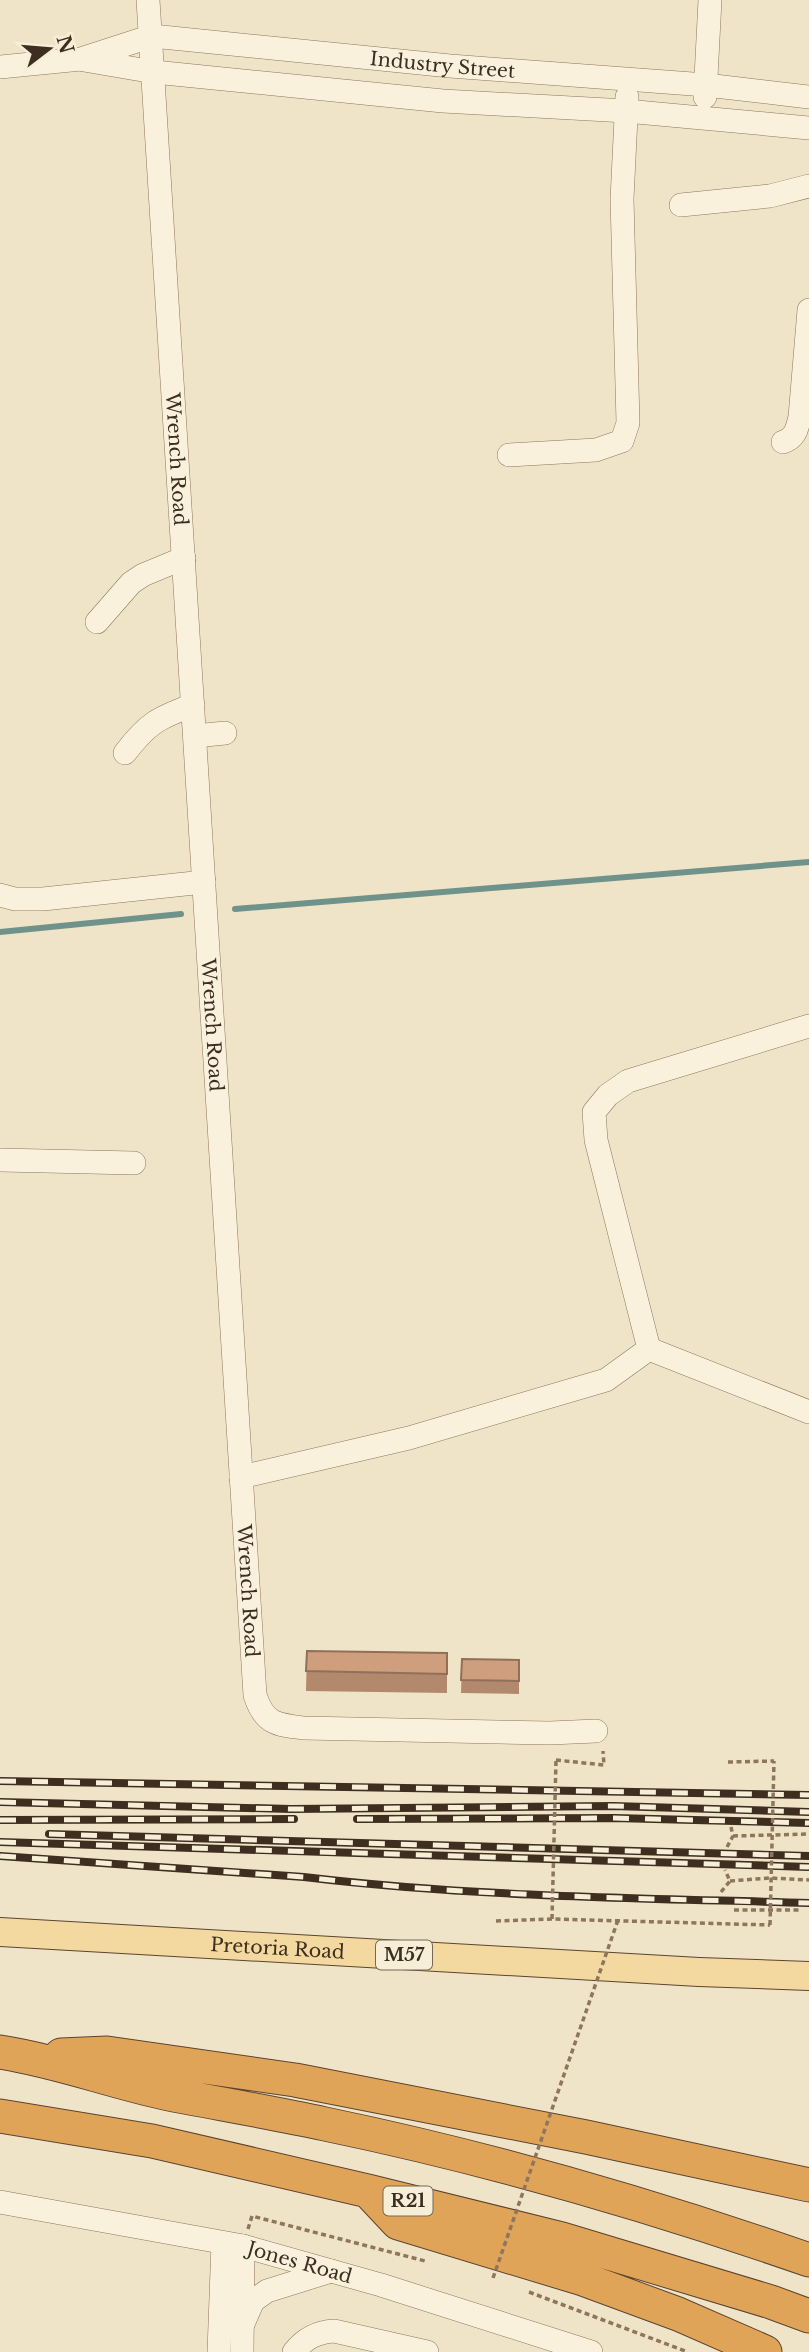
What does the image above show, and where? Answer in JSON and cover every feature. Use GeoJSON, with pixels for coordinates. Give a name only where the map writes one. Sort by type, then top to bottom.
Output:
{"type":"FeatureCollection","features":[{"type":"Feature","properties":{"kind":"highway"},"geometry":{"type":"LineString","coordinates":[[15,2055],[107,2053],[295,2080],[586,2137],[809,2185]]}},
{"type":"Feature","properties":{"kind":"highway"},"geometry":{"type":"LineString","coordinates":[[15,2055],[165,2093],[327,2124],[501,2166],[745,2238],[809,2260]]}},
{"type":"Feature","properties":{"kind":"highway","name":"R21"},"geometry":{"type":"LineString","coordinates":[[0,2116],[152,2141],[368,2191],[562,2239],[809,2316]]}},
{"type":"Feature","properties":{"kind":"highway"},"geometry":{"type":"LineString","coordinates":[[368,2191],[398,2223],[583,2279],[678,2314],[765,2352]]}},
{"type":"Feature","properties":{"kind":"main road","name":"Pretoria Road"},"geometry":{"type":"LineString","coordinates":[[0,1932],[685,1972],[809,1976]]}},
{"type":"Feature","properties":{"kind":"street","name":"Wrench Road"},"geometry":{"type":"LineString","coordinates":[[148,0],[255,1695],[263,1715],[284,1726],[596,1731]]}},
{"type":"Feature","properties":{"kind":"street"},"geometry":{"type":"LineString","coordinates":[[703,118],[710,0]]}},
{"type":"Feature","properties":{"kind":"street","name":"Industry Street"},"geometry":{"type":"LineString","coordinates":[[0,67],[80,59],[152,36],[450,66],[706,85],[809,97]]}},
{"type":"Feature","properties":{"kind":"street","name":"Industry Street"},"geometry":{"type":"LineString","coordinates":[[80,59],[154,72],[443,102],[626,111],[809,128]]}},
{"type":"Feature","properties":{"kind":"street"},"geometry":{"type":"LineString","coordinates":[[509,456],[596,450],[622,441],[628,423],[622,199],[627,79]]}},
{"type":"Feature","properties":{"kind":"street"},"geometry":{"type":"LineString","coordinates":[[681,205],[770,196],[809,186]]}},
{"type":"Feature","properties":{"kind":"street"},"geometry":{"type":"LineString","coordinates":[[783,442],[796,433],[800,417],[809,310]]}},
{"type":"Feature","properties":{"kind":"street"},"geometry":{"type":"LineString","coordinates":[[97,622],[137,579],[184,558]]}},
{"type":"Feature","properties":{"kind":"street"},"geometry":{"type":"LineString","coordinates":[[125,754],[142,731],[160,718],[193,705]]}},
{"type":"Feature","properties":{"kind":"street"},"geometry":{"type":"LineString","coordinates":[[195,736],[225,733]]}},
{"type":"Feature","properties":{"kind":"street"},"geometry":{"type":"LineString","coordinates":[[0,895],[15,899],[43,899],[204,882]]}},
{"type":"Feature","properties":{"kind":"street"},"geometry":{"type":"LineString","coordinates":[[649,1349],[596,1140],[594,1112],[608,1095],[628,1081],[809,1026]]}},
{"type":"Feature","properties":{"kind":"street"},"geometry":{"type":"LineString","coordinates":[[0,1160],[134,1163]]}},
{"type":"Feature","properties":{"kind":"street"},"geometry":{"type":"LineString","coordinates":[[241,1477],[409,1438],[606,1380],[649,1349]]}},
{"type":"Feature","properties":{"kind":"street"},"geometry":{"type":"LineString","coordinates":[[649,1349],[809,1412]]}},
{"type":"Feature","properties":{"kind":"street","name":"Jones Road"},"geometry":{"type":"LineString","coordinates":[[0,2202],[233,2244],[331,2271],[592,2352]]}},
{"type":"Feature","properties":{"kind":"street"},"geometry":{"type":"LineString","coordinates":[[233,2244],[243,2324],[242,2352]]}},
{"type":"Feature","properties":{"kind":"street"},"geometry":{"type":"LineString","coordinates":[[219,2352],[233,2244]]}},
{"type":"Feature","properties":{"kind":"street"},"geometry":{"type":"LineString","coordinates":[[243,2324],[253,2301],[267,2291],[331,2271]]}},
{"type":"Feature","properties":{"kind":"street"},"geometry":{"type":"LineString","coordinates":[[294,2352],[319,2332],[334,2331],[427,2352]]}},
{"type":"Feature","properties":{"kind":"path"},"geometry":{"type":"LineString","coordinates":[[552,1919],[556,1760],[598,1764]]}},
{"type":"Feature","properties":{"kind":"path"},"geometry":{"type":"LineString","coordinates":[[496,1921],[552,1919],[769,1925],[774,1761],[728,1762]]}},
{"type":"Feature","properties":{"kind":"path"},"geometry":{"type":"LineString","coordinates":[[727,1847],[733,1836],[731,1827]]}},
{"type":"Feature","properties":{"kind":"path"},"geometry":{"type":"LineString","coordinates":[[733,1836],[809,1834]]}},
{"type":"Feature","properties":{"kind":"path"},"geometry":{"type":"LineString","coordinates":[[724,1870],[730,1881]]}},
{"type":"Feature","properties":{"kind":"path"},"geometry":{"type":"LineString","coordinates":[[721,1892],[730,1881],[770,1878],[809,1880]]}},
{"type":"Feature","properties":{"kind":"path"},"geometry":{"type":"LineString","coordinates":[[734,1910],[801,1910]]}},
{"type":"Feature","properties":{"kind":"path"},"geometry":{"type":"LineString","coordinates":[[493,2278],[618,1920]]}},
{"type":"Feature","properties":{"kind":"path"},"geometry":{"type":"LineString","coordinates":[[252,2216],[426,2261]]}},
{"type":"Feature","properties":{"kind":"path"},"geometry":{"type":"LineString","coordinates":[[519,2288],[688,2352]]}},
{"type":"Feature","properties":{"kind":"building"},"geometry":{"type":"Polygon","coordinates":[[[307,1651],[447,1653],[447,1674],[306,1671],[307,1651]]]}},
{"type":"Feature","properties":{"kind":"building"},"geometry":{"type":"Polygon","coordinates":[[[462,1659],[519,1660],[519,1681],[461,1680],[462,1659]]]}},
{"type":"Feature","properties":{"kind":"waterway"},"geometry":{"type":"LineString","coordinates":[[235,909],[809,862]]}},
{"type":"Feature","properties":{"kind":"waterway"},"geometry":{"type":"LineString","coordinates":[[0,932],[181,914]]}},
{"type":"Feature","properties":{"kind":"railway"},"geometry":{"type":"LineString","coordinates":[[0,1781],[809,1795]]}},
{"type":"Feature","properties":{"kind":"railway"},"geometry":{"type":"LineString","coordinates":[[0,1802],[291,1809],[613,1806],[809,1812]]}},
{"type":"Feature","properties":{"kind":"railway"},"geometry":{"type":"LineString","coordinates":[[357,1819],[614,1818],[809,1823]]}},
{"type":"Feature","properties":{"kind":"railway"},"geometry":{"type":"LineString","coordinates":[[0,1820],[294,1819]]}},
{"type":"Feature","properties":{"kind":"railway"},"geometry":{"type":"LineString","coordinates":[[49,1834],[809,1856]]}},
{"type":"Feature","properties":{"kind":"railway"},"geometry":{"type":"LineString","coordinates":[[0,1842],[809,1867]]}},
{"type":"Feature","properties":{"kind":"railway"},"geometry":{"type":"LineString","coordinates":[[0,1856],[493,1893],[809,1903]]}}]}
